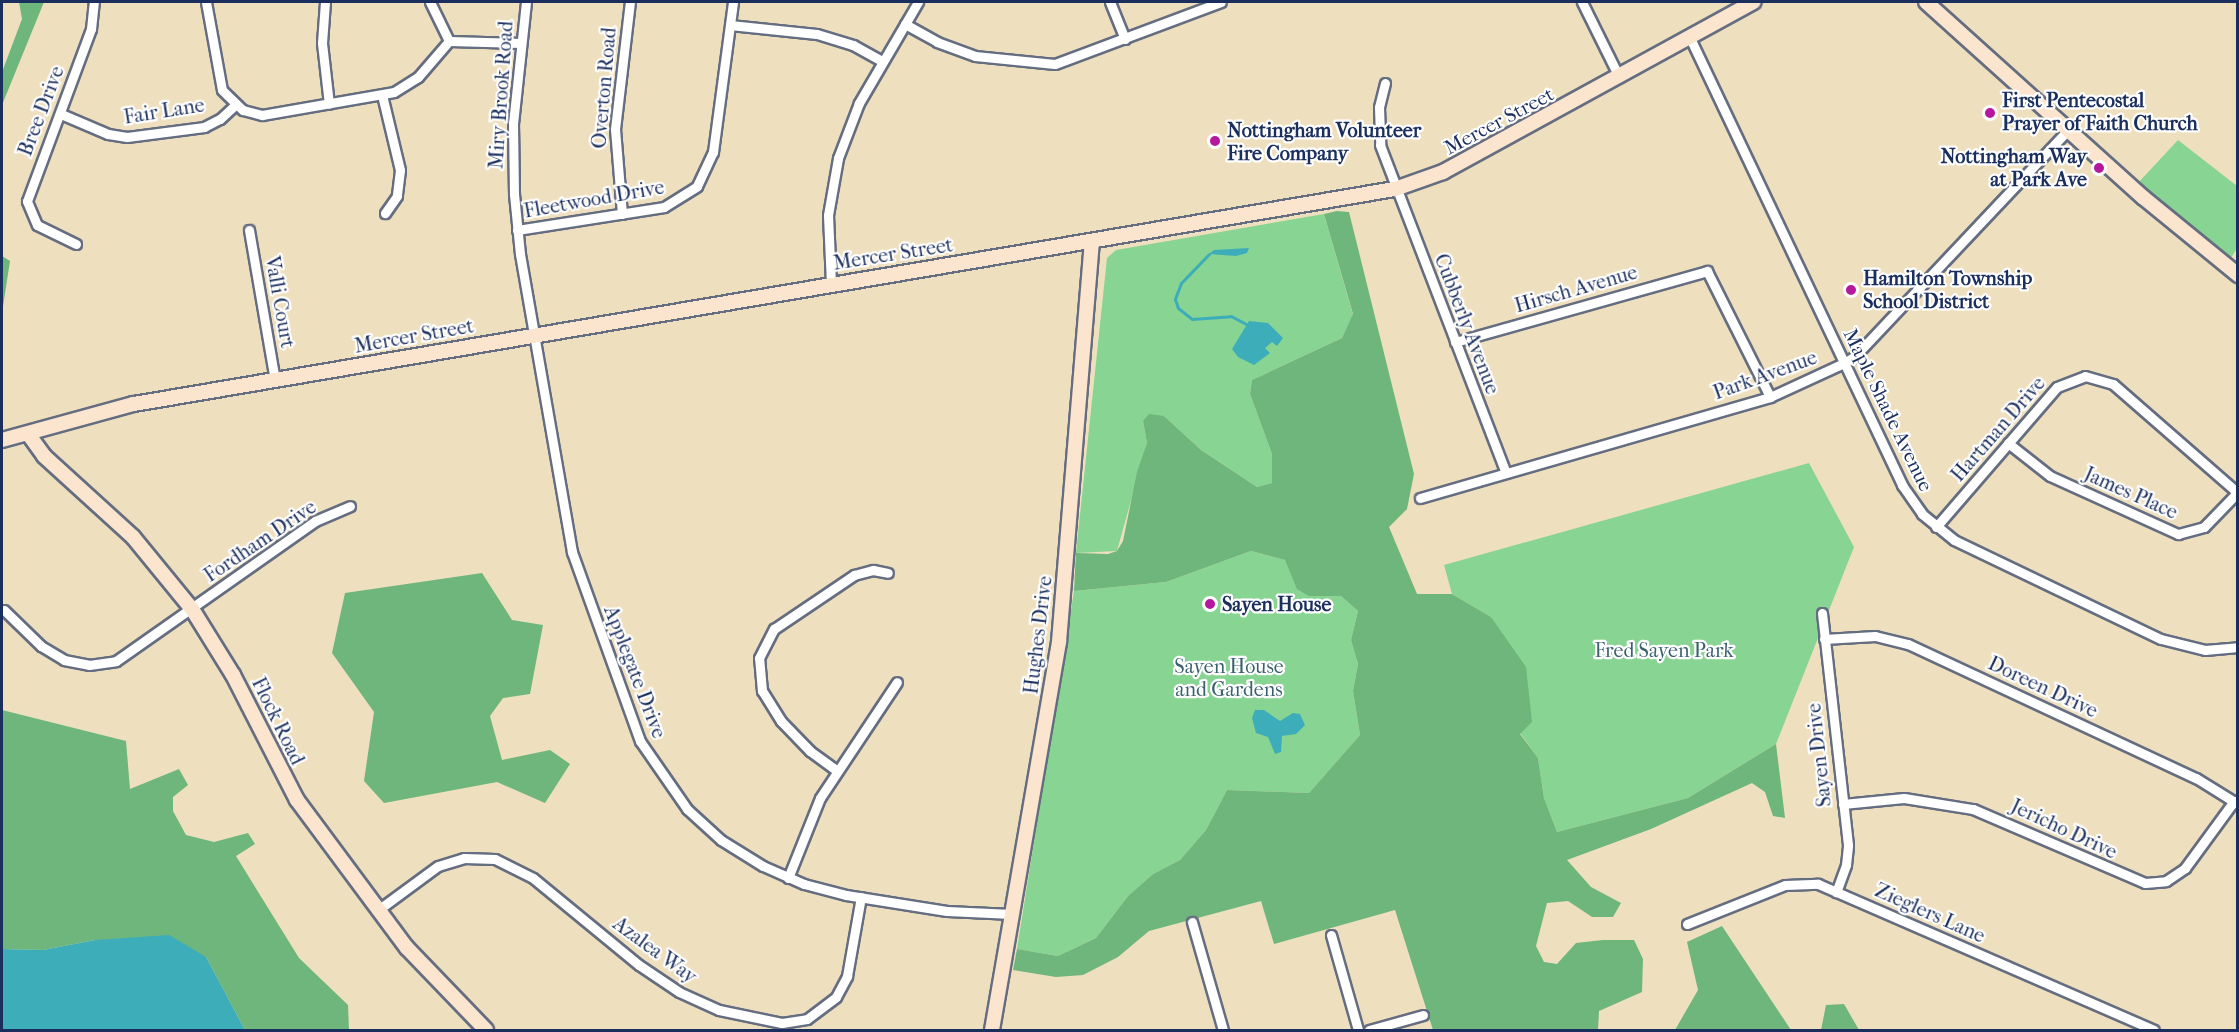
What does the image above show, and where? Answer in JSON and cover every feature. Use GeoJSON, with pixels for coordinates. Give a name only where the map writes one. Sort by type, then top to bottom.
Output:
{"type":"FeatureCollection","features":[{"type":"Feature","properties":{"kind":"street","name":"Bree Drive"},"geometry":{"type":"LineString","coordinates":[[76,244],[44,230],[28,210],[29,192],[61,114],[91,29],[94,2]]}},
{"type":"Feature","properties":{"kind":"street"},"geometry":{"type":"LineString","coordinates":[[206,2],[219,81],[235,105],[262,115],[382,95],[418,77],[450,41],[521,43]]}},
{"type":"Feature","properties":{"kind":"street"},"geometry":{"type":"LineString","coordinates":[[325,2],[322,44],[329,104]]}},
{"type":"Feature","properties":{"kind":"street"},"geometry":{"type":"LineString","coordinates":[[430,2],[450,41]]}},
{"type":"Feature","properties":{"kind":"street","name":"Miry Brook Road"},"geometry":{"type":"LineString","coordinates":[[526,2],[513,123],[517,231],[534,334]]}},
{"type":"Feature","properties":{"kind":"street","name":"Overton Road"},"geometry":{"type":"LineString","coordinates":[[622,214],[615,129],[630,2]]}},
{"type":"Feature","properties":{"kind":"street","name":"Fleetwood Drive"},"geometry":{"type":"LineString","coordinates":[[517,231],[622,214],[676,202],[704,176],[714,152],[733,2]]}},
{"type":"Feature","properties":{"kind":"street"},"geometry":{"type":"LineString","coordinates":[[831,284],[826,244],[832,186],[848,130],[882,61],[918,2]]}},
{"type":"Feature","properties":{"kind":"street"},"geometry":{"type":"LineString","coordinates":[[1110,2],[1125,39]]}},
{"type":"Feature","properties":{"kind":"street"},"geometry":{"type":"LineString","coordinates":[[905,24],[937,42],[975,56],[1045,65],[1069,62],[1221,2]]}},
{"type":"Feature","properties":{"kind":"street"},"geometry":{"type":"LineString","coordinates":[[1582,2],[1619,77]]}},
{"type":"Feature","properties":{"kind":"street","name":"Mercer Street"},"geometry":{"type":"LineString","coordinates":[[2,440],[29,435],[134,404],[1395,189],[1443,172],[1754,2]]}},
{"type":"Feature","properties":{"kind":"street"},"geometry":{"type":"LineString","coordinates":[[1928,2],[2068,130],[2238,275]]}},
{"type":"Feature","properties":{"kind":"street"},"geometry":{"type":"LineString","coordinates":[[730,25],[817,34],[853,45],[882,61]]}},
{"type":"Feature","properties":{"kind":"street","name":"Maple Shade Avenue"},"geometry":{"type":"LineString","coordinates":[[1690,38],[1902,485],[1936,527],[1954,540],[2161,639],[2205,650],[2238,647]]}},
{"type":"Feature","properties":{"kind":"street","name":"Cubberly Avenue"},"geometry":{"type":"LineString","coordinates":[[1385,83],[1379,107],[1380,145],[1506,473]]}},
{"type":"Feature","properties":{"kind":"street"},"geometry":{"type":"LineString","coordinates":[[382,95],[400,170],[397,196],[385,213]]}},
{"type":"Feature","properties":{"kind":"street","name":"Fair Lane"},"geometry":{"type":"LineString","coordinates":[[61,114],[108,134],[127,137],[204,127],[220,119],[235,105]]}},
{"type":"Feature","properties":{"kind":"street","name":"Park Avenue"},"geometry":{"type":"LineString","coordinates":[[1420,498],[1770,397],[1844,363],[1855,356],[2068,130]]}},
{"type":"Feature","properties":{"kind":"street","name":"Valli Court"},"geometry":{"type":"LineString","coordinates":[[249,230],[275,380]]}},
{"type":"Feature","properties":{"kind":"street","name":"Hughes Drive"},"geometry":{"type":"LineString","coordinates":[[992,1030],[1059,642],[1092,242]]}},
{"type":"Feature","properties":{"kind":"street","name":"Hirsch Avenue"},"geometry":{"type":"LineString","coordinates":[[1455,342],[1707,271],[1770,397]]}},
{"type":"Feature","properties":{"kind":"street","name":"Applegate Drive"},"geometry":{"type":"LineString","coordinates":[[534,334],[572,552],[640,741],[671,791],[705,827],[741,854],[788,878],[861,897],[947,911],[1012,914]]}},
{"type":"Feature","properties":{"kind":"street","name":"Hartman Drive"},"geometry":{"type":"LineString","coordinates":[[1936,527],[2057,387],[2075,377],[2095,376],[2113,384],[2237,493]]}},
{"type":"Feature","properties":{"kind":"street","name":"Flock Road"},"geometry":{"type":"LineString","coordinates":[[29,435],[44,456],[133,537],[192,609],[233,675],[297,801],[378,910],[434,979],[486,1030]]}},
{"type":"Feature","properties":{"kind":"street","name":"James Place"},"geometry":{"type":"LineString","coordinates":[[2008,443],[2050,476],[2178,534],[2204,527],[2237,493]]}},
{"type":"Feature","properties":{"kind":"street","name":"Fordham Drive"},"geometry":{"type":"LineString","coordinates":[[4,610],[52,654],[89,665],[128,656],[315,521],[350,506]]}},
{"type":"Feature","properties":{"kind":"street"},"geometry":{"type":"LineString","coordinates":[[836,770],[797,740],[769,703],[759,681],[759,658],[774,629],[854,575],[873,570],[888,573]]}},
{"type":"Feature","properties":{"kind":"street","name":"Sayen Drive"},"geometry":{"type":"LineString","coordinates":[[1822,613],[1847,854],[1836,892]]}},
{"type":"Feature","properties":{"kind":"street","name":"Doreen Drive"},"geometry":{"type":"LineString","coordinates":[[1824,639],[1875,636],[1908,644],[2196,778],[2236,803]]}},
{"type":"Feature","properties":{"kind":"street"},"geometry":{"type":"LineString","coordinates":[[788,878],[810,820],[836,770],[897,682]]}},
{"type":"Feature","properties":{"kind":"street","name":"Jericho Drive"},"geometry":{"type":"LineString","coordinates":[[1843,804],[1905,798],[1973,809],[2145,883],[2166,880],[2185,868],[2236,803]]}},
{"type":"Feature","properties":{"kind":"street","name":"Azalea Way"},"geometry":{"type":"LineString","coordinates":[[378,910],[438,866],[464,858],[501,860],[533,878],[639,965],[679,992],[719,1010],[782,1023],[807,1019],[836,997],[847,976],[861,897]]}},
{"type":"Feature","properties":{"kind":"street","name":"Zieglers Lane"},"geometry":{"type":"LineString","coordinates":[[1687,924],[1785,885],[1808,883],[1836,892],[2154,1030]]}},
{"type":"Feature","properties":{"kind":"street"},"geometry":{"type":"LineString","coordinates":[[1192,922],[1223,1030]]}},
{"type":"Feature","properties":{"kind":"street"},"geometry":{"type":"LineString","coordinates":[[1331,935],[1358,1030]]}},
{"type":"Feature","properties":{"kind":"street"},"geometry":{"type":"LineString","coordinates":[[1369,1030],[1423,1015]]}},
{"type":"Feature","properties":{"kind":"green space"},"geometry":{"type":"Polygon","coordinates":[[[19,2],[44,2],[2,105],[2,72],[22,19],[19,2]]]}},
{"type":"Feature","properties":{"kind":"green space"},"geometry":{"type":"Polygon","coordinates":[[[2178,140],[2237,186],[2237,248],[2231,258],[2138,183],[2178,140]]]}},
{"type":"Feature","properties":{"kind":"green space"},"geometry":{"type":"Polygon","coordinates":[[[1337,211],[1349,212],[1414,474],[1407,509],[1389,527],[1417,594],[1452,594],[1491,617],[1526,667],[1532,722],[1520,734],[1538,758],[1544,798],[1557,832],[1688,798],[1776,744],[1785,818],[1773,816],[1765,792],[1752,783],[1651,829],[1567,860],[1591,887],[1621,903],[1613,917],[1592,917],[1568,901],[1547,903],[1536,946],[1544,962],[1557,964],[1576,943],[1603,940],[1634,940],[1643,959],[1642,992],[1599,1011],[1598,1030],[1433,1030],[1395,910],[1274,944],[1261,901],[1149,931],[1118,957],[1083,975],[1056,977],[1013,970],[1017,949],[1058,956],[1096,938],[1128,896],[1153,874],[1180,860],[1206,830],[1227,790],[1309,793],[1360,735],[1353,691],[1358,664],[1351,640],[1358,611],[1341,596],[1309,596],[1297,589],[1285,560],[1251,551],[1166,582],[1074,591],[1076,553],[1108,554],[1117,551],[1123,541],[1137,472],[1147,443],[1143,421],[1149,414],[1164,416],[1201,450],[1257,487],[1272,483],[1272,454],[1250,394],[1252,380],[1342,338],[1353,314],[1324,214],[1337,211]]]}},
{"type":"Feature","properties":{"kind":"green space"},"geometry":{"type":"Polygon","coordinates":[[[1324,214],[1353,315],[1342,338],[1252,380],[1250,394],[1272,454],[1272,483],[1257,487],[1201,450],[1164,416],[1143,421],[1147,443],[1117,551],[1076,553],[1107,258],[1116,250],[1324,214]]]}},
{"type":"Feature","properties":{"kind":"green space"},"geometry":{"type":"Polygon","coordinates":[[[2,256],[10,261],[2,313],[2,256]]]}},
{"type":"Feature","properties":{"kind":"green space","name":"Fred Sayen Park"},"geometry":{"type":"Polygon","coordinates":[[[1809,463],[1854,547],[1776,744],[1688,798],[1557,832],[1544,798],[1538,758],[1520,733],[1491,617],[1452,594],[1444,565],[1809,463]]]}},
{"type":"Feature","properties":{"kind":"green space","name":"Sayen House and Gardens"},"geometry":{"type":"Polygon","coordinates":[[[1251,551],[1285,560],[1309,596],[1341,596],[1358,611],[1351,640],[1358,664],[1353,691],[1360,735],[1309,793],[1227,790],[1206,830],[1180,860],[1153,874],[1128,896],[1096,938],[1058,956],[1017,949],[1074,591],[1166,582],[1251,551]]]}},
{"type":"Feature","properties":{"kind":"green space"},"geometry":{"type":"Polygon","coordinates":[[[482,573],[512,620],[543,625],[530,694],[503,698],[490,716],[502,760],[550,750],[570,764],[545,803],[497,782],[384,803],[364,781],[374,712],[332,653],[345,593],[482,573]]]}},
{"type":"Feature","properties":{"kind":"green space"},"geometry":{"type":"Polygon","coordinates":[[[2,710],[126,741],[130,789],[179,769],[188,785],[173,797],[173,811],[186,835],[214,842],[248,833],[255,844],[236,856],[299,958],[348,1005],[349,1030],[245,1030],[206,957],[95,940],[43,950],[2,949],[2,710]]]}},
{"type":"Feature","properties":{"kind":"green space"},"geometry":{"type":"Polygon","coordinates":[[[1722,926],[1791,1030],[1675,1030],[1698,990],[1687,942],[1722,926]]]}},
{"type":"Feature","properties":{"kind":"green space"},"geometry":{"type":"Polygon","coordinates":[[[1844,1004],[1859,1030],[1821,1030],[1826,1005],[1844,1004]]]}},
{"type":"Feature","properties":{"kind":"water"},"geometry":{"type":"Polygon","coordinates":[[[1249,248],[1247,253],[1236,256],[1209,254],[1214,250],[1249,248]]]}},
{"type":"Feature","properties":{"kind":"water"},"geometry":{"type":"Polygon","coordinates":[[[1249,321],[1268,323],[1283,338],[1277,346],[1272,342],[1265,348],[1270,353],[1254,365],[1238,357],[1232,349],[1249,321]]]}},
{"type":"Feature","properties":{"kind":"water"},"geometry":{"type":"Polygon","coordinates":[[[1255,710],[1264,710],[1280,721],[1293,713],[1300,714],[1305,725],[1296,734],[1282,736],[1281,752],[1275,754],[1268,737],[1256,733],[1252,718],[1255,710]]]}},
{"type":"Feature","properties":{"kind":"water"},"geometry":{"type":"Polygon","coordinates":[[[169,935],[206,957],[245,1030],[2,1030],[2,949],[43,950],[95,940],[169,935]]]}},
{"type":"Feature","properties":{"kind":"waterway"},"geometry":{"type":"LineString","coordinates":[[1209,254],[1181,283],[1175,299],[1178,308],[1192,319],[1231,316],[1246,324]]}},
{"type":"Feature","properties":{"kind":"place","name":"First Pentecostal Prayer of Faith Church"},"geometry":{"type":"Point","coordinates":[1990,113]}},
{"type":"Feature","properties":{"kind":"place","name":"Nottingham Volunteer Fire Company"},"geometry":{"type":"Point","coordinates":[1215,141]}},
{"type":"Feature","properties":{"kind":"place","name":"Nottingham Way at Park Ave"},"geometry":{"type":"Point","coordinates":[2099,168]}},
{"type":"Feature","properties":{"kind":"place","name":"Hamilton Township School District"},"geometry":{"type":"Point","coordinates":[1851,290]}},
{"type":"Feature","properties":{"kind":"place","name":"Sayen House"},"geometry":{"type":"Point","coordinates":[1210,604]}}]}
